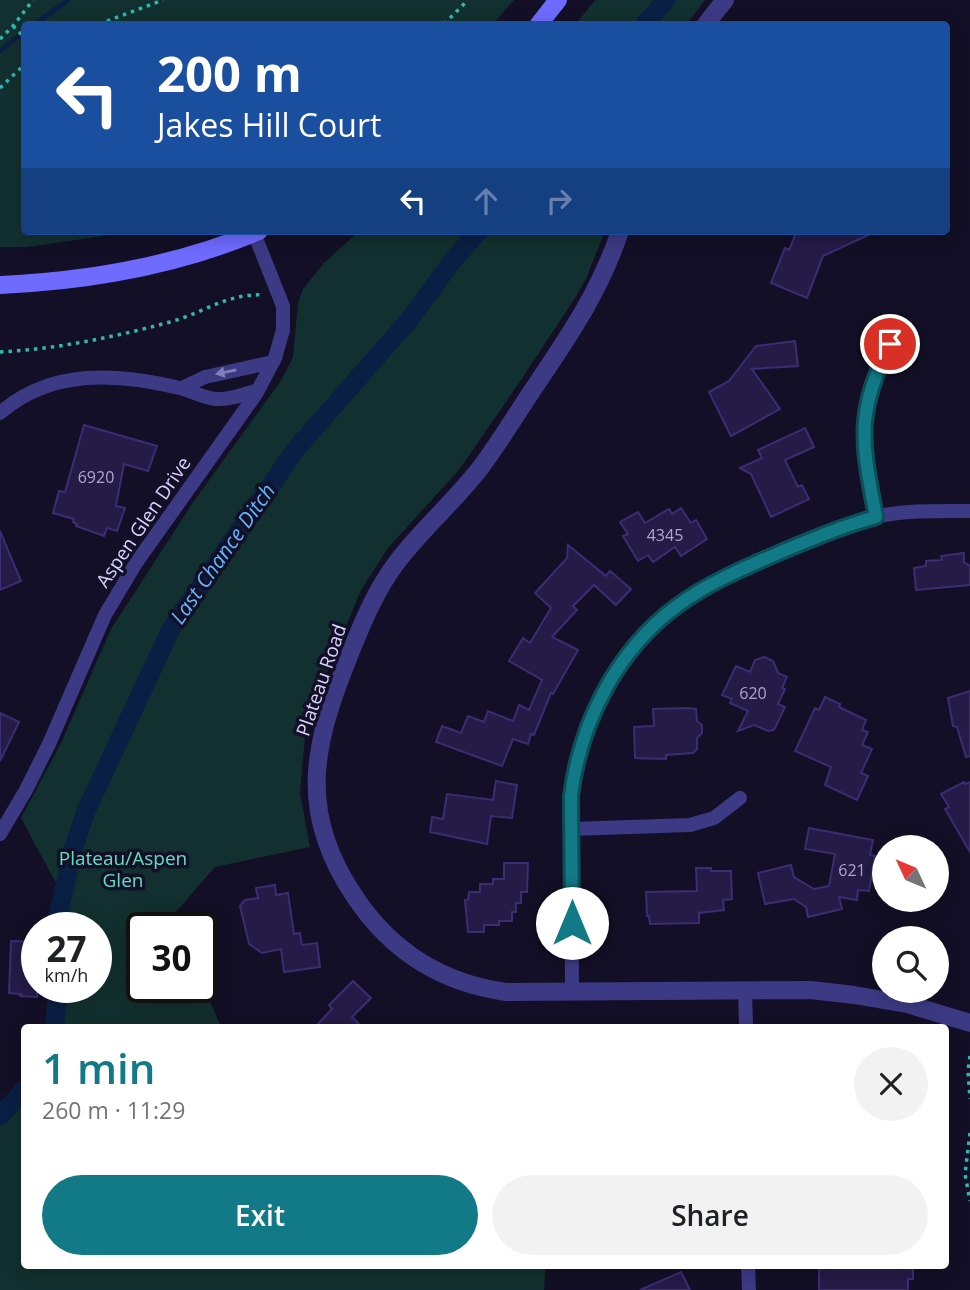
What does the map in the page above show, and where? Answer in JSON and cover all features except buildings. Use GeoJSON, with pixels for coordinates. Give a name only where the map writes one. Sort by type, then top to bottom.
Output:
{"type":"FeatureCollection","features":[{"type":"Feature","properties":{"kind":"main road"},"geometry":{"type":"LineString","coordinates":[[541,21],[558,0]]}},
{"type":"Feature","properties":{"kind":"main road"},"geometry":{"type":"LineString","coordinates":[[0,285],[60,281],[115,272],[164,261],[247,235]]}},
{"type":"Feature","properties":{"kind":"street"},"geometry":{"type":"LineString","coordinates":[[708,21],[725,0]]}},
{"type":"Feature","properties":{"kind":"street","name":"Aspen Glen Drive"},"geometry":{"type":"LineString","coordinates":[[0,834],[49,744],[105,615],[136,563],[258,390],[273,362],[283,330],[283,306],[258,235]]}},
{"type":"Feature","properties":{"kind":"street","name":"Plateau Road"},"geometry":{"type":"LineString","coordinates":[[618,235],[594,297],[491,453],[457,496],[397,562],[376,594],[326,715],[316,770],[320,823],[340,873],[368,915],[402,951],[433,971],[485,989],[506,992],[811,990],[919,1007],[970,1023]]}},
{"type":"Feature","properties":{"kind":"street"},"geometry":{"type":"LineString","coordinates":[[876,517],[863,444],[865,418],[872,384],[901,324]]}},
{"type":"Feature","properties":{"kind":"street"},"geometry":{"type":"LineString","coordinates":[[182,388],[217,374],[273,362]]}},
{"type":"Feature","properties":{"kind":"street"},"geometry":{"type":"LineString","coordinates":[[0,413],[39,388],[74,378],[96,376],[182,388],[208,398],[220,399],[258,390]]}},
{"type":"Feature","properties":{"kind":"street"},"geometry":{"type":"LineString","coordinates":[[572,992],[573,776],[587,726],[615,673],[634,648],[676,606],[738,571],[830,532],[876,517],[918,512],[970,512]]}},
{"type":"Feature","properties":{"kind":"street"},"geometry":{"type":"LineString","coordinates":[[571,829],[690,825],[713,818],[740,798]]}},
{"type":"Feature","properties":{"kind":"street"},"geometry":{"type":"LineString","coordinates":[[746,990],[746,1024]]}},
{"type":"Feature","properties":{"kind":"street"},"geometry":{"type":"LineString","coordinates":[[748,1269],[749,1290]]}},
{"type":"Feature","properties":{"kind":"path"},"geometry":{"type":"LineString","coordinates":[[0,39],[33,0]]}},
{"type":"Feature","properties":{"kind":"path"},"geometry":{"type":"LineString","coordinates":[[107,21],[163,0]]}},
{"type":"Feature","properties":{"kind":"path"},"geometry":{"type":"LineString","coordinates":[[447,21],[468,0]]}},
{"type":"Feature","properties":{"kind":"path"},"geometry":{"type":"LineString","coordinates":[[13,26],[21,34]]}},
{"type":"Feature","properties":{"kind":"path"},"geometry":{"type":"LineString","coordinates":[[0,88],[21,68]]}},
{"type":"Feature","properties":{"kind":"path"},"geometry":{"type":"LineString","coordinates":[[0,352],[126,334],[187,317],[246,294],[268,296],[283,306]]}},
{"type":"Feature","properties":{"kind":"path"},"geometry":{"type":"LineString","coordinates":[[970,1056],[970,1099]]}},
{"type":"Feature","properties":{"kind":"path"},"geometry":{"type":"LineString","coordinates":[[970,1133],[965,1174],[970,1201]]}},
{"type":"Feature","properties":{"kind":"green space"},"geometry":{"type":"Polygon","coordinates":[[[0,0],[514,0],[496,21],[21,21],[21,235],[110,235],[27,247],[0,247],[0,0]]]}},
{"type":"Feature","properties":{"kind":"green space"},"geometry":{"type":"Polygon","coordinates":[[[595,0],[705,0],[689,21],[578,21],[595,0]]]}},
{"type":"Feature","properties":{"kind":"green space","name":"Plateau/Aspen Glen"},"geometry":{"type":"Polygon","coordinates":[[[355,235],[603,235],[586,279],[521,380],[459,470],[388,548],[361,590],[316,699],[305,736],[300,793],[310,847],[215,867],[176,912],[126,912],[126,1003],[211,1003],[220,1024],[45,1024],[47,1003],[112,1003],[112,912],[53,912],[56,883],[21,818],[61,743],[111,629],[194,501],[282,379],[293,357],[298,303],[303,289],[323,264],[355,235]]]}},
{"type":"Feature","properties":{"kind":"green space"},"geometry":{"type":"Polygon","coordinates":[[[21,1081],[21,1269],[546,1269],[544,1290],[0,1290],[0,1104],[21,1081]]]}},
{"type":"Feature","properties":{"kind":"waterway"},"geometry":{"type":"LineString","coordinates":[[39,21],[68,0]]}},
{"type":"Feature","properties":{"kind":"waterway","name":"Last Chance Ditch"},"geometry":{"type":"LineString","coordinates":[[648,21],[666,0]]}},
{"type":"Feature","properties":{"kind":"waterway"},"geometry":{"type":"LineString","coordinates":[[0,51],[21,34]]}},
{"type":"Feature","properties":{"kind":"waterway","name":"Last Chance Ditch"},"geometry":{"type":"LineString","coordinates":[[59,912],[73,850],[86,811],[171,629],[296,449],[409,320],[453,260],[475,235]]}},
{"type":"Feature","properties":{"kind":"waterway","name":"Last Chance Ditch"},"geometry":{"type":"LineString","coordinates":[[54,1024],[58,1003]]}},
{"type":"Feature","properties":{"kind":"waterway","name":"Last Chance Ditch"},"geometry":{"type":"LineString","coordinates":[[0,1116],[21,1093]]}},
{"type":"Feature","properties":{"kind":"route"},"geometry":{"type":"LineString","coordinates":[[572,923],[573,776],[587,726],[615,673],[654,626],[676,606],[699,592],[778,554],[830,532],[876,517],[866,465],[863,429],[872,384],[890,344]]}}]}
